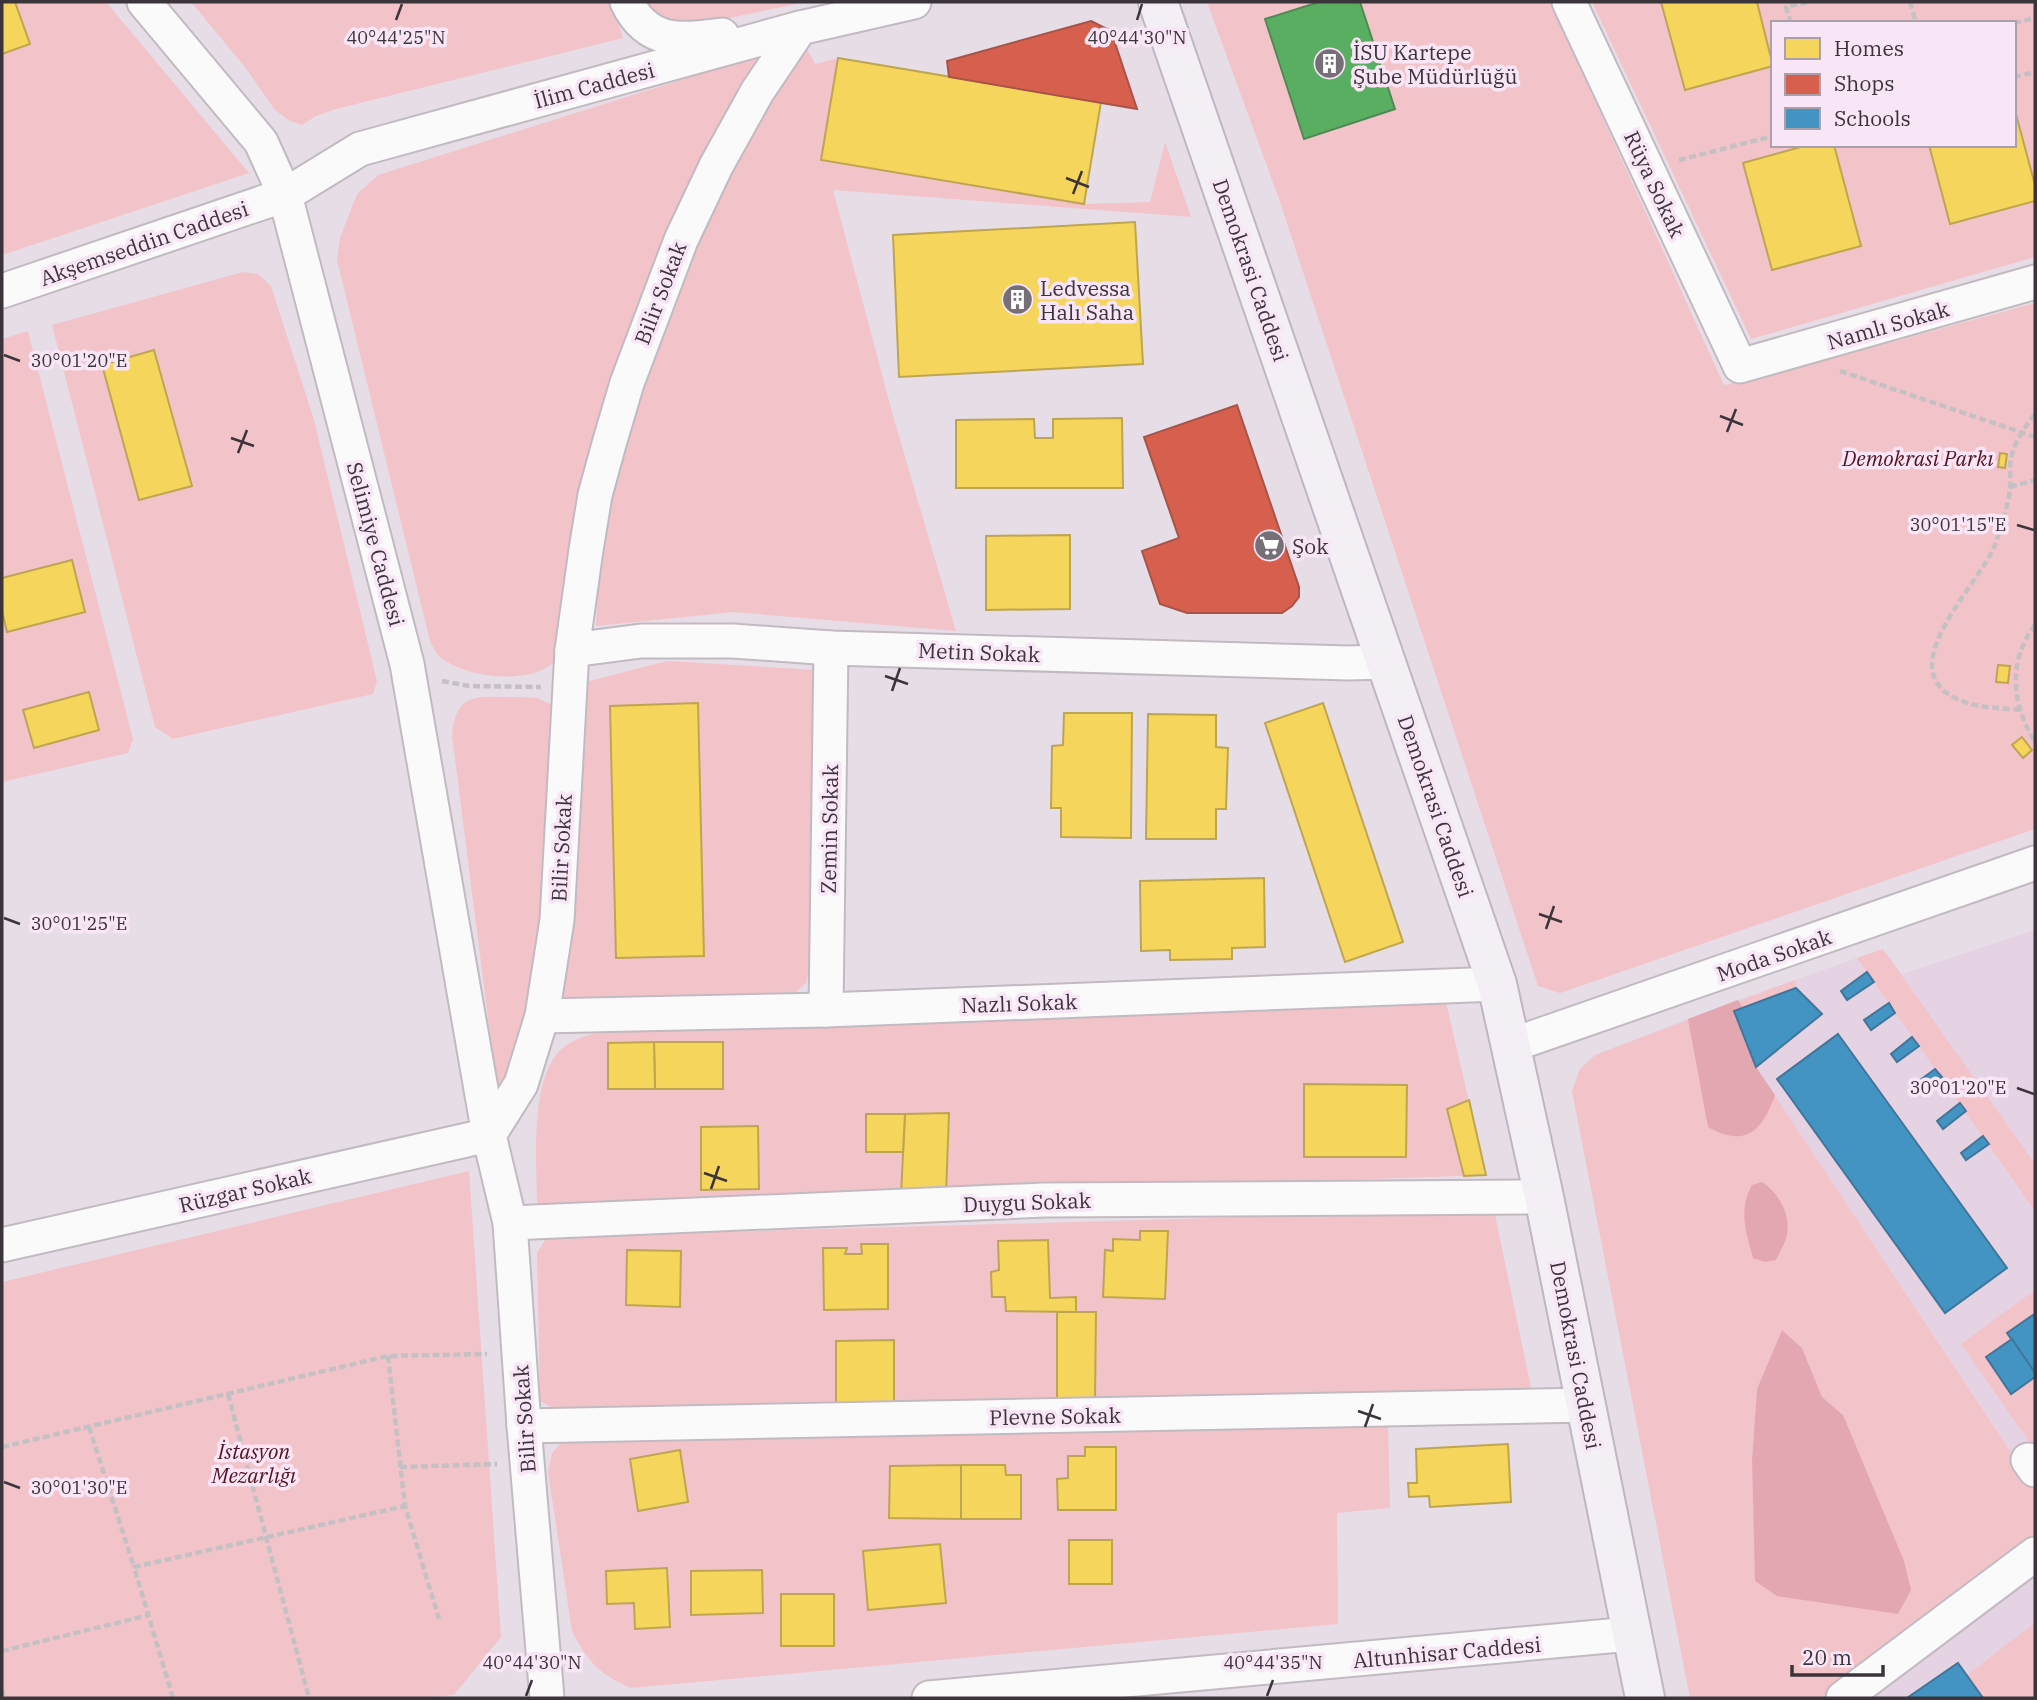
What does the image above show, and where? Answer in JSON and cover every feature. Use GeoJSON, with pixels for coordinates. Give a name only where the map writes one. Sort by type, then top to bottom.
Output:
{"type":"FeatureCollection","features":[{"type":"Feature","properties":{"kind":"main road","name":"Demokrasi Caddesi"},"geometry":{"type":"LineString","coordinates":[[1158,2],[1497,984],[1587,1405],[1645,1698]]}},
{"type":"Feature","properties":{"kind":"street","name":"Selimiye Caddesi"},"geometry":{"type":"LineString","coordinates":[[144,2],[261,142],[285,195],[407,664],[489,1135]]}},
{"type":"Feature","properties":{"kind":"street","name":"İlim Caddesi"},"geometry":{"type":"LineString","coordinates":[[285,195],[360,149],[800,28],[914,2]]}},
{"type":"Feature","properties":{"kind":"street","name":"Rüya Sokak"},"geometry":{"type":"LineString","coordinates":[[1569,2],[1740,366]]}},
{"type":"Feature","properties":{"kind":"street"},"geometry":{"type":"LineString","coordinates":[[631,11],[651,32],[674,38],[699,38],[762,27],[800,28]]}},
{"type":"Feature","properties":{"kind":"street","name":"Bilir Sokak"},"geometry":{"type":"LineString","coordinates":[[547,1698],[510,1223],[489,1135],[521,1084],[542,1016],[556,919],[572,650],[595,495],[627,383],[681,240],[716,166],[757,92],[800,28]]}},
{"type":"Feature","properties":{"kind":"street","name":"Akşemseddin Caddesi"},"geometry":{"type":"LineString","coordinates":[[2,291],[285,195]]}},
{"type":"Feature","properties":{"kind":"street","name":"Namlı Sokak"},"geometry":{"type":"LineString","coordinates":[[1740,366],[2035,282]]}},
{"type":"Feature","properties":{"kind":"street","name":"Metin Sokak"},"geometry":{"type":"LineString","coordinates":[[572,650],[641,641],[685,640],[831,648],[1387,662]]}},
{"type":"Feature","properties":{"kind":"street","name":"Zemin Sokak"},"geometry":{"type":"LineString","coordinates":[[827,1010],[831,648]]}},
{"type":"Feature","properties":{"kind":"street","name":"Moda Sokak"},"geometry":{"type":"LineString","coordinates":[[1512,1045],[2035,863]]}},
{"type":"Feature","properties":{"kind":"street","name":"Nazlı Sokak"},"geometry":{"type":"LineString","coordinates":[[542,1016],[827,1010],[1497,984]]}},
{"type":"Feature","properties":{"kind":"street","name":"Rüzgar Sokak"},"geometry":{"type":"LineString","coordinates":[[2,1245],[489,1135]]}},
{"type":"Feature","properties":{"kind":"street","name":"Duygu Sokak"},"geometry":{"type":"LineString","coordinates":[[510,1223],[1044,1200],[1544,1198]]}},
{"type":"Feature","properties":{"kind":"street","name":"Plevne Sokak"},"geometry":{"type":"LineString","coordinates":[[524,1426],[1587,1405]]}},
{"type":"Feature","properties":{"kind":"street"},"geometry":{"type":"LineString","coordinates":[[1843,1698],[2035,1555]]}},
{"type":"Feature","properties":{"kind":"street","name":"Altunhisar Caddesi"},"geometry":{"type":"LineString","coordinates":[[929,1698],[1631,1634]]}},
{"type":"Feature","properties":{"kind":"path"},"geometry":{"type":"LineString","coordinates":[[1790,21],[1786,4],[1808,2]]}},
{"type":"Feature","properties":{"kind":"path"},"geometry":{"type":"LineString","coordinates":[[1910,2],[1915,21]]}},
{"type":"Feature","properties":{"kind":"path"},"geometry":{"type":"LineString","coordinates":[[2016,23],[2035,18]]}},
{"type":"Feature","properties":{"kind":"path"},"geometry":{"type":"LineString","coordinates":[[2016,77],[2035,72]]}},
{"type":"Feature","properties":{"kind":"path"},"geometry":{"type":"LineString","coordinates":[[1647,168],[1771,137]]}},
{"type":"Feature","properties":{"kind":"path"},"geometry":{"type":"LineString","coordinates":[[1789,353],[2035,437]]}},
{"type":"Feature","properties":{"kind":"path"},"geometry":{"type":"LineString","coordinates":[[2020,710],[1964,702],[1948,695],[1937,683],[1932,668],[1936,637],[1985,566],[1994,545],[2010,487],[2010,464],[2015,445],[2035,414]]}},
{"type":"Feature","properties":{"kind":"path"},"geometry":{"type":"LineString","coordinates":[[2010,487],[2035,480]]}},
{"type":"Feature","properties":{"kind":"path"},"geometry":{"type":"LineString","coordinates":[[2035,625],[2020,652],[2015,695],[2035,742]]}},
{"type":"Feature","properties":{"kind":"path"},"geometry":{"type":"LineString","coordinates":[[407,664],[435,680],[469,686],[528,688],[570,685]]}},
{"type":"Feature","properties":{"kind":"path"},"geometry":{"type":"LineString","coordinates":[[2,1447],[388,1356],[519,1353]]}},
{"type":"Feature","properties":{"kind":"path"},"geometry":{"type":"LineString","coordinates":[[388,1356],[405,1506],[439,1619]]}},
{"type":"Feature","properties":{"kind":"path"},"geometry":{"type":"LineString","coordinates":[[228,1394],[309,1698]]}},
{"type":"Feature","properties":{"kind":"path"},"geometry":{"type":"LineString","coordinates":[[89,1427],[173,1698]]}},
{"type":"Feature","properties":{"kind":"path"},"geometry":{"type":"LineString","coordinates":[[400,1467],[527,1463]]}},
{"type":"Feature","properties":{"kind":"path"},"geometry":{"type":"LineString","coordinates":[[134,1567],[405,1506]]}},
{"type":"Feature","properties":{"kind":"path"},"geometry":{"type":"LineString","coordinates":[[2,1651],[149,1615]]}},
{"type":"Feature","properties":{"kind":"path"},"geometry":{"type":"LineString","coordinates":[[2,1689],[4,1698]]}},
{"type":"Feature","properties":{"kind":"shaded area"},"geometry":{"type":"Polygon","coordinates":[[[2035,930],[2035,1698],[1690,1698],[1572,1091],[1580,1069],[1595,1055],[1726,1004],[1883,949],[1902,974],[2035,930]]]}},
{"type":"Feature","properties":{"kind":"shaded area"},"geometry":{"type":"Polygon","coordinates":[[[1738,1000],[1743,1008],[1734,1011],[1756,1067],[1775,1095],[1758,1127],[1742,1136],[1732,1136],[1708,1127],[1688,1019],[1738,1000]]]}},
{"type":"Feature","properties":{"kind":"shaded area"},"geometry":{"type":"Polygon","coordinates":[[[1762,1182],[1774,1192],[1782,1205],[1788,1227],[1776,1260],[1765,1262],[1753,1258],[1744,1212],[1752,1185],[1762,1182]]]}},
{"type":"Feature","properties":{"kind":"shaded area"},"geometry":{"type":"Polygon","coordinates":[[[1782,1330],[1802,1348],[1822,1397],[1843,1415],[1904,1561],[1911,1590],[1898,1614],[1777,1596],[1755,1581],[1752,1460],[1757,1389],[1782,1330]]]}},
{"type":"Feature","properties":{"kind":"green space"},"geometry":{"type":"Polygon","coordinates":[[[2,2],[106,2],[249,173],[2,255],[2,2]]]}},
{"type":"Feature","properties":{"kind":"green space"},"geometry":{"type":"Polygon","coordinates":[[[191,2],[611,2],[623,38],[336,109],[316,116],[302,125],[290,121],[275,110],[245,67],[191,2]]]}},
{"type":"Feature","properties":{"kind":"green space"},"geometry":{"type":"Polygon","coordinates":[[[640,2],[806,2],[687,27],[673,26],[640,2]]]}},
{"type":"Feature","properties":{"kind":"green space","name":"Demokrasi Parkı"},"geometry":{"type":"Polygon","coordinates":[[[1207,2],[1550,2],[1724,385],[1779,373],[2035,303],[2035,829],[1560,993],[1538,986],[1279,199],[1207,2]]]}},
{"type":"Feature","properties":{"kind":"green space"},"geometry":{"type":"Polygon","coordinates":[[[1592,2],[2035,2],[2035,257],[1751,339],[1592,2]]]}},
{"type":"Feature","properties":{"kind":"green space"},"geometry":{"type":"Polygon","coordinates":[[[807,48],[815,64],[838,58],[821,160],[1084,204],[1150,202],[1165,142],[1191,217],[833,190],[892,412],[956,631],[734,612],[596,626],[599,566],[613,493],[652,350],[718,194],[788,65],[807,48]]]}},
{"type":"Feature","properties":{"kind":"green space"},"geometry":{"type":"Polygon","coordinates":[[[763,54],[695,175],[560,658],[531,674],[503,677],[473,672],[448,662],[438,655],[430,641],[337,260],[340,238],[357,194],[378,175],[763,54]]]}},
{"type":"Feature","properties":{"kind":"green space"},"geometry":{"type":"Polygon","coordinates":[[[243,272],[258,274],[271,286],[314,420],[377,681],[373,694],[173,739],[155,727],[52,325],[243,272]]]}},
{"type":"Feature","properties":{"kind":"green space"},"geometry":{"type":"Polygon","coordinates":[[[28,331],[133,739],[128,753],[2,782],[2,339],[28,331]]]}},
{"type":"Feature","properties":{"kind":"green space"},"geometry":{"type":"Polygon","coordinates":[[[667,661],[817,670],[814,942],[806,983],[796,992],[556,1000],[574,926],[582,683],[667,661]]]}},
{"type":"Feature","properties":{"kind":"green space"},"geometry":{"type":"Polygon","coordinates":[[[482,697],[537,698],[555,706],[551,828],[536,965],[524,1026],[498,1096],[452,736],[454,721],[465,703],[482,697]]]}},
{"type":"Feature","properties":{"kind":"green space"},"geometry":{"type":"Polygon","coordinates":[[[1883,949],[2035,1164],[2035,1211],[1857,958],[1883,949]]]}},
{"type":"Feature","properties":{"kind":"green space"},"geometry":{"type":"Polygon","coordinates":[[[1795,980],[1796,988],[1734,1011],[1756,1067],[2035,1489],[2035,1540],[1824,1698],[1690,1698],[1572,1091],[1580,1069],[1595,1055],[1795,980]],[[1782,1330],[1757,1389],[1752,1460],[1756,1581],[1843,1415],[1822,1397],[1802,1348],[1782,1330]]]}},
{"type":"Feature","properties":{"kind":"green space"},"geometry":{"type":"Polygon","coordinates":[[[1446,1002],[1486,1175],[537,1208],[537,1123],[545,1078],[553,1060],[564,1047],[598,1033],[620,1029],[1446,1002]]]}},
{"type":"Feature","properties":{"kind":"green space","name":"İstasyon Mezarlığı"},"geometry":{"type":"Polygon","coordinates":[[[469,1171],[501,1637],[454,1695],[418,1698],[2,1698],[2,1282],[469,1171]]]}},
{"type":"Feature","properties":{"kind":"green space"},"geometry":{"type":"Polygon","coordinates":[[[1494,1210],[1532,1392],[553,1408],[540,1401],[537,1253],[547,1237],[1494,1210]]]}},
{"type":"Feature","properties":{"kind":"green space"},"geometry":{"type":"Polygon","coordinates":[[[2035,1290],[2035,1450],[1961,1344],[2035,1290]]]}},
{"type":"Feature","properties":{"kind":"green space"},"geometry":{"type":"Polygon","coordinates":[[[1388,1426],[1390,1508],[1337,1513],[1338,1624],[631,1688],[595,1666],[572,1631],[548,1472],[552,1453],[564,1440],[1388,1426]]]}},
{"type":"Feature","properties":{"kind":"green space"},"geometry":{"type":"Polygon","coordinates":[[[2035,1623],[2035,1698],[1983,1698],[1967,1675],[2035,1623]]]}},
{"type":"Feature","properties":{"kind":"building: Homes"},"geometry":{"type":"Polygon","coordinates":[[[2,2],[15,2],[30,44],[2,54],[2,2]]]}},
{"type":"Feature","properties":{"kind":"building: Homes"},"geometry":{"type":"Polygon","coordinates":[[[1661,2],[1757,2],[1771,67],[1685,90],[1661,2]]]}},
{"type":"Feature","properties":{"kind":"building: Homes"},"geometry":{"type":"Polygon","coordinates":[[[838,58],[1101,102],[1084,204],[821,160],[838,58]]]}},
{"type":"Feature","properties":{"kind":"building: Homes"},"geometry":{"type":"Polygon","coordinates":[[[2016,114],[2035,185],[2035,201],[1950,224],[1930,147],[2016,147],[2016,114]]]}},
{"type":"Feature","properties":{"kind":"building: Homes"},"geometry":{"type":"Polygon","coordinates":[[[1801,147],[1835,147],[1861,246],[1772,270],[1743,163],[1801,147]]]}},
{"type":"Feature","properties":{"kind":"building: Homes","name":"Ledvessa Halı Saha"},"geometry":{"type":"Polygon","coordinates":[[[1135,222],[1143,364],[899,377],[893,235],[1135,222]]]}},
{"type":"Feature","properties":{"kind":"building: Homes"},"geometry":{"type":"Polygon","coordinates":[[[154,350],[192,486],[139,500],[102,365],[154,350]]]}},
{"type":"Feature","properties":{"kind":"building: Homes"},"geometry":{"type":"Polygon","coordinates":[[[1122,418],[1123,488],[956,488],[956,420],[1034,419],[1035,438],[1053,438],[1053,419],[1122,418]]]}},
{"type":"Feature","properties":{"kind":"building: Homes"},"geometry":{"type":"Polygon","coordinates":[[[2000,453],[2007,454],[2005,468],[1998,467],[2000,453]]]}},
{"type":"Feature","properties":{"kind":"building: Homes"},"geometry":{"type":"Polygon","coordinates":[[[1070,535],[1070,609],[986,610],[986,536],[1070,535]]]}},
{"type":"Feature","properties":{"kind":"building: Homes"},"geometry":{"type":"Polygon","coordinates":[[[72,560],[85,612],[7,632],[2,611],[2,578],[72,560]]]}},
{"type":"Feature","properties":{"kind":"building: Homes"},"geometry":{"type":"Polygon","coordinates":[[[1998,665],[2010,666],[2008,683],[1996,682],[1998,665]]]}},
{"type":"Feature","properties":{"kind":"building: Homes"},"geometry":{"type":"Polygon","coordinates":[[[89,692],[99,730],[34,748],[23,710],[89,692]]]}},
{"type":"Feature","properties":{"kind":"building: Homes"},"geometry":{"type":"Polygon","coordinates":[[[698,703],[704,956],[616,958],[610,706],[698,703]]]}},
{"type":"Feature","properties":{"kind":"building: Homes"},"geometry":{"type":"Polygon","coordinates":[[[1323,703],[1403,942],[1345,962],[1265,723],[1323,703]]]}},
{"type":"Feature","properties":{"kind":"building: Homes"},"geometry":{"type":"Polygon","coordinates":[[[1064,713],[1132,713],[1131,838],[1061,837],[1061,808],[1051,808],[1052,746],[1063,745],[1064,713]]]}},
{"type":"Feature","properties":{"kind":"building: Homes"},"geometry":{"type":"Polygon","coordinates":[[[1148,714],[1216,715],[1216,747],[1228,748],[1226,809],[1216,809],[1216,839],[1146,839],[1148,714]]]}},
{"type":"Feature","properties":{"kind":"building: Homes"},"geometry":{"type":"Polygon","coordinates":[[[2022,737],[2032,750],[2023,758],[2012,745],[2022,737]]]}},
{"type":"Feature","properties":{"kind":"building: Homes"},"geometry":{"type":"Polygon","coordinates":[[[1264,878],[1265,947],[1232,948],[1232,959],[1170,960],[1170,950],[1141,951],[1140,881],[1264,878]]]}},
{"type":"Feature","properties":{"kind":"building: Homes"},"geometry":{"type":"Polygon","coordinates":[[[654,1042],[723,1042],[723,1089],[655,1089],[654,1042]]]}},
{"type":"Feature","properties":{"kind":"building: Homes"},"geometry":{"type":"Polygon","coordinates":[[[654,1042],[655,1089],[608,1089],[608,1043],[654,1042]]]}},
{"type":"Feature","properties":{"kind":"building: Homes"},"geometry":{"type":"Polygon","coordinates":[[[1304,1084],[1407,1085],[1406,1157],[1304,1157],[1304,1084]]]}},
{"type":"Feature","properties":{"kind":"building: Homes"},"geometry":{"type":"Polygon","coordinates":[[[1469,1100],[1486,1175],[1464,1176],[1447,1109],[1469,1100]]]}},
{"type":"Feature","properties":{"kind":"building: Homes"},"geometry":{"type":"Polygon","coordinates":[[[949,1113],[946,1194],[901,1195],[905,1114],[949,1113]]]}},
{"type":"Feature","properties":{"kind":"building: Homes"},"geometry":{"type":"Polygon","coordinates":[[[866,1114],[905,1114],[903,1152],[866,1152],[866,1114]]]}},
{"type":"Feature","properties":{"kind":"building: Homes"},"geometry":{"type":"Polygon","coordinates":[[[758,1126],[759,1189],[701,1190],[701,1127],[758,1126]]]}},
{"type":"Feature","properties":{"kind":"building: Homes"},"geometry":{"type":"Polygon","coordinates":[[[1140,1231],[1168,1231],[1165,1299],[1103,1297],[1105,1250],[1113,1251],[1113,1239],[1140,1240],[1140,1231]]]}},
{"type":"Feature","properties":{"kind":"building: Homes"},"geometry":{"type":"Polygon","coordinates":[[[1048,1240],[1050,1298],[1076,1297],[1076,1312],[1006,1311],[1005,1297],[992,1297],[991,1272],[999,1270],[998,1241],[1048,1240]]]}},
{"type":"Feature","properties":{"kind":"building: Homes"},"geometry":{"type":"Polygon","coordinates":[[[861,1244],[888,1244],[888,1309],[824,1310],[823,1248],[847,1248],[845,1254],[862,1254],[861,1244]]]}},
{"type":"Feature","properties":{"kind":"building: Homes"},"geometry":{"type":"Polygon","coordinates":[[[627,1250],[681,1251],[680,1307],[626,1305],[627,1250]]]}},
{"type":"Feature","properties":{"kind":"building: Homes"},"geometry":{"type":"Polygon","coordinates":[[[1057,1312],[1096,1312],[1095,1400],[1057,1400],[1057,1312]]]}},
{"type":"Feature","properties":{"kind":"building: Homes"},"geometry":{"type":"Polygon","coordinates":[[[894,1340],[894,1402],[836,1403],[836,1341],[894,1340]]]}},
{"type":"Feature","properties":{"kind":"building: Homes"},"geometry":{"type":"Polygon","coordinates":[[[1508,1444],[1511,1502],[1430,1507],[1429,1496],[1409,1497],[1408,1483],[1417,1483],[1416,1449],[1508,1444]]]}},
{"type":"Feature","properties":{"kind":"building: Homes"},"geometry":{"type":"Polygon","coordinates":[[[1085,1447],[1116,1447],[1116,1510],[1058,1510],[1057,1479],[1068,1478],[1068,1456],[1085,1456],[1085,1447]]]}},
{"type":"Feature","properties":{"kind":"building: Homes"},"geometry":{"type":"Polygon","coordinates":[[[680,1450],[688,1502],[638,1511],[630,1459],[680,1450]]]}},
{"type":"Feature","properties":{"kind":"building: Homes"},"geometry":{"type":"Polygon","coordinates":[[[961,1465],[1005,1465],[1006,1475],[1021,1475],[1021,1519],[961,1519],[961,1465]]]}},
{"type":"Feature","properties":{"kind":"building: Homes"},"geometry":{"type":"Polygon","coordinates":[[[961,1465],[961,1519],[889,1518],[890,1466],[961,1465]]]}},
{"type":"Feature","properties":{"kind":"building: Homes"},"geometry":{"type":"Polygon","coordinates":[[[1069,1540],[1112,1540],[1112,1584],[1069,1584],[1069,1540]]]}},
{"type":"Feature","properties":{"kind":"building: Homes"},"geometry":{"type":"Polygon","coordinates":[[[940,1544],[946,1603],[868,1610],[863,1551],[940,1544]]]}},
{"type":"Feature","properties":{"kind":"building: Homes"},"geometry":{"type":"Polygon","coordinates":[[[667,1568],[670,1627],[635,1629],[634,1603],[607,1604],[606,1571],[667,1568]]]}},
{"type":"Feature","properties":{"kind":"building: Homes"},"geometry":{"type":"Polygon","coordinates":[[[762,1570],[763,1613],[691,1615],[691,1571],[762,1570]]]}},
{"type":"Feature","properties":{"kind":"building: Homes"},"geometry":{"type":"Polygon","coordinates":[[[781,1594],[834,1594],[834,1646],[781,1646],[781,1594]]]}},
{"type":"Feature","properties":{"kind":"building: Shops"},"geometry":{"type":"Polygon","coordinates":[[[1091,21],[1111,31],[1137,109],[949,77],[947,61],[1091,21]]]}},
{"type":"Feature","properties":{"kind":"building: Shops"},"geometry":{"type":"Polygon","coordinates":[[[1237,405],[1299,587],[1299,597],[1282,613],[1187,613],[1160,604],[1142,551],[1179,538],[1144,437],[1237,405]]]}},
{"type":"Feature","properties":{"kind":"building: Schools"},"geometry":{"type":"Polygon","coordinates":[[[1867,972],[1874,982],[1847,1000],[1841,991],[1867,972]]]}},
{"type":"Feature","properties":{"kind":"building: Schools"},"geometry":{"type":"Polygon","coordinates":[[[1796,988],[1822,1014],[1756,1067],[1734,1011],[1796,988]]]}},
{"type":"Feature","properties":{"kind":"building: Schools"},"geometry":{"type":"Polygon","coordinates":[[[1889,1003],[1895,1013],[1871,1030],[1864,1020],[1889,1003]]]}},
{"type":"Feature","properties":{"kind":"building: Schools"},"geometry":{"type":"Polygon","coordinates":[[[1838,1034],[2007,1268],[1945,1313],[1777,1079],[1838,1034]]]}},
{"type":"Feature","properties":{"kind":"building: Schools"},"geometry":{"type":"Polygon","coordinates":[[[1912,1037],[1919,1046],[1897,1062],[1891,1054],[1912,1037]]]}},
{"type":"Feature","properties":{"kind":"building: Schools"},"geometry":{"type":"Polygon","coordinates":[[[1935,1069],[1942,1077],[1919,1095],[1912,1086],[1935,1069]]]}},
{"type":"Feature","properties":{"kind":"building: Schools"},"geometry":{"type":"Polygon","coordinates":[[[1960,1103],[1966,1111],[1943,1129],[1937,1121],[1960,1103]]]}},
{"type":"Feature","properties":{"kind":"building: Schools"},"geometry":{"type":"Polygon","coordinates":[[[1983,1136],[1989,1144],[1966,1160],[1961,1153],[1983,1136]]]}},
{"type":"Feature","properties":{"kind":"building: Schools"},"geometry":{"type":"Polygon","coordinates":[[[2033,1315],[2035,1318],[2035,1373],[2007,1333],[2033,1315]]]}},
{"type":"Feature","properties":{"kind":"building: Schools"},"geometry":{"type":"Polygon","coordinates":[[[2012,1339],[2035,1377],[2011,1394],[1986,1357],[2012,1339]]]}},
{"type":"Feature","properties":{"kind":"building: Schools"},"geometry":{"type":"Polygon","coordinates":[[[1958,1663],[1983,1698],[1907,1698],[1958,1663]]]}},
{"type":"Feature","properties":{"kind":"building: Public","name":"İSU Kartepe Şube Müdürlüğü"},"geometry":{"type":"Polygon","coordinates":[[[1319,2],[1360,2],[1395,109],[1304,139],[1265,19],[1319,2]]]}},
{"type":"Feature","properties":{"kind":"place","name":"İSU Kartepe Şube Müdürlüğü"},"geometry":{"type":"Point","coordinates":[1330,64]}},
{"type":"Feature","properties":{"kind":"place","name":"Ledvessa Halı Saha"},"geometry":{"type":"Point","coordinates":[1017,300]}},
{"type":"Feature","properties":{"kind":"place","name":"Şok"},"geometry":{"type":"Point","coordinates":[1269,546]}}]}
